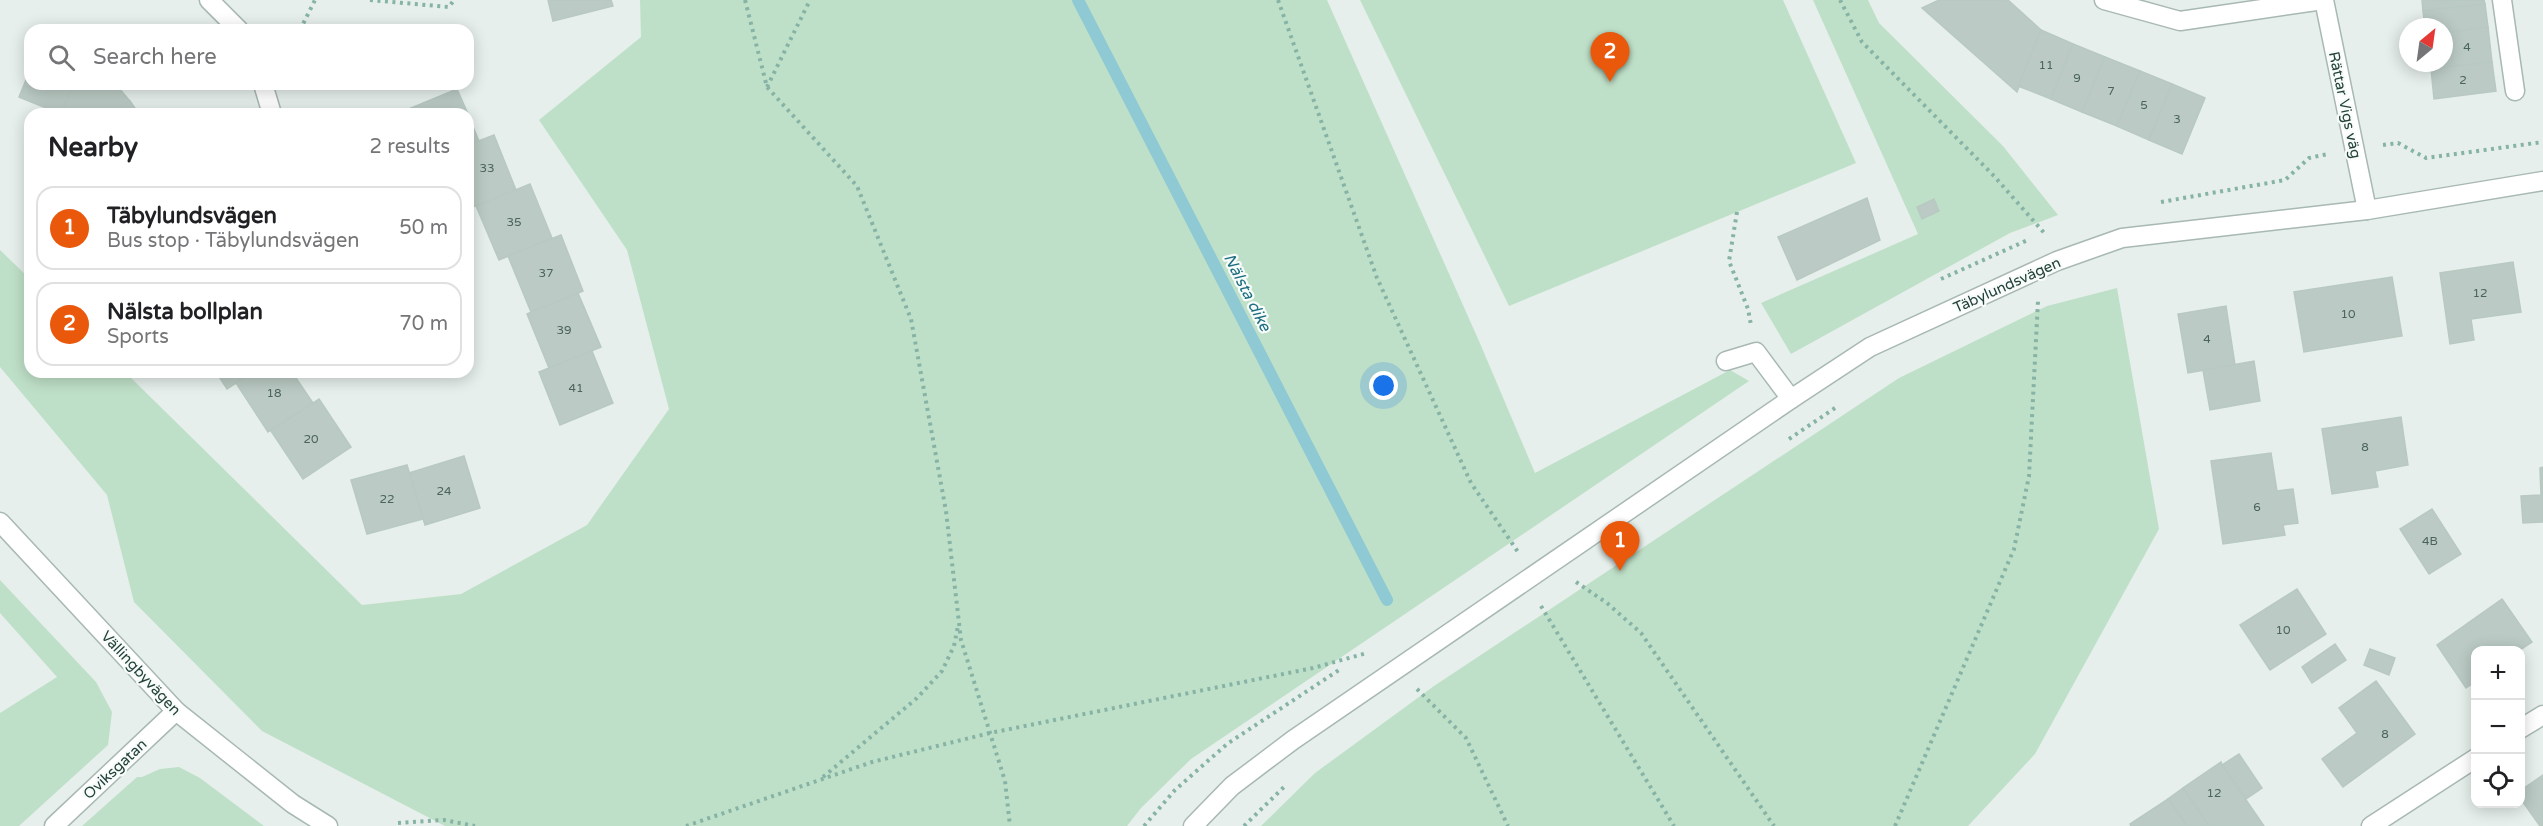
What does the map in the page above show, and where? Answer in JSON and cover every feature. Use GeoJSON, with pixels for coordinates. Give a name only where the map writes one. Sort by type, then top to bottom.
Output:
{"type":"FeatureCollection","features":[{"type":"Feature","properties":{"kind":"street"},"geometry":{"type":"LineString","coordinates":[[209,0],[233,24]]}},
{"type":"Feature","properties":{"kind":"street"},"geometry":{"type":"LineString","coordinates":[[2104,0],[2180,21],[2323,0]]}},
{"type":"Feature","properties":{"kind":"street","name":"Rättar Vigs väg"},"geometry":{"type":"LineString","coordinates":[[2323,0],[2367,210]]}},
{"type":"Feature","properties":{"kind":"street"},"geometry":{"type":"LineString","coordinates":[[2502,0],[2515,91]]}},
{"type":"Feature","properties":{"kind":"street"},"geometry":{"type":"LineString","coordinates":[[264,90],[270,108]]}},
{"type":"Feature","properties":{"kind":"street","name":"Täbylundsvägen"},"geometry":{"type":"LineString","coordinates":[[1193,826],[1232,786],[1293,740],[1870,347],[2057,261],[2122,238],[2367,210],[2543,181]]}},
{"type":"Feature","properties":{"kind":"street"},"geometry":{"type":"LineString","coordinates":[[1726,361],[1756,352],[1791,399]]}},
{"type":"Feature","properties":{"kind":"street","name":"Vällingbyvägen"},"geometry":{"type":"LineString","coordinates":[[0,522],[176,711],[293,804],[328,826]]}},
{"type":"Feature","properties":{"kind":"street","name":"Oviksgatan"},"geometry":{"type":"LineString","coordinates":[[54,826],[176,711]]}},
{"type":"Feature","properties":{"kind":"street"},"geometry":{"type":"LineString","coordinates":[[2525,726],[2543,715]]}},
{"type":"Feature","properties":{"kind":"street"},"geometry":{"type":"LineString","coordinates":[[2371,826],[2471,761]]}},
{"type":"Feature","properties":{"kind":"path"},"geometry":{"type":"LineString","coordinates":[[303,24],[315,0]]}},
{"type":"Feature","properties":{"kind":"path"},"geometry":{"type":"LineString","coordinates":[[370,0],[449,8],[454,0]]}},
{"type":"Feature","properties":{"kind":"path"},"geometry":{"type":"LineString","coordinates":[[745,0],[767,87],[856,186],[911,318],[946,511],[961,640],[1005,781],[1010,826]]}},
{"type":"Feature","properties":{"kind":"path"},"geometry":{"type":"LineString","coordinates":[[767,87],[810,0]]}},
{"type":"Feature","properties":{"kind":"path"},"geometry":{"type":"LineString","coordinates":[[1278,0],[1377,278],[1471,483],[1517,550]]}},
{"type":"Feature","properties":{"kind":"path"},"geometry":{"type":"LineString","coordinates":[[1840,0],[1862,42],[1994,176],[2045,233]]}},
{"type":"Feature","properties":{"kind":"path"},"geometry":{"type":"LineString","coordinates":[[1737,212],[1729,261],[1748,309],[1756,352]]}},
{"type":"Feature","properties":{"kind":"path"},"geometry":{"type":"LineString","coordinates":[[2028,305],[2048,296]]}},
{"type":"Feature","properties":{"kind":"path"},"geometry":{"type":"LineString","coordinates":[[1895,826],[2014,549],[2030,476],[2038,300]]}},
{"type":"Feature","properties":{"kind":"path"},"geometry":{"type":"LineString","coordinates":[[1784,443],[1843,403]]}},
{"type":"Feature","properties":{"kind":"path"},"geometry":{"type":"LineString","coordinates":[[1567,588],[1586,576]]}},
{"type":"Feature","properties":{"kind":"path"},"geometry":{"type":"LineString","coordinates":[[1576,582],[1607,603],[1641,633],[1774,826]]}},
{"type":"Feature","properties":{"kind":"path"},"geometry":{"type":"LineString","coordinates":[[1531,612],[1550,600]]}},
{"type":"Feature","properties":{"kind":"path"},"geometry":{"type":"LineString","coordinates":[[1541,605],[1674,826]]}},
{"type":"Feature","properties":{"kind":"path"},"geometry":{"type":"LineString","coordinates":[[821,779],[917,698],[942,671],[954,646],[959,622]]}},
{"type":"Feature","properties":{"kind":"path"},"geometry":{"type":"LineString","coordinates":[[686,826],[872,762],[990,733],[1313,668],[1366,652]]}},
{"type":"Feature","properties":{"kind":"path"},"geometry":{"type":"LineString","coordinates":[[1407,696],[1425,684]]}},
{"type":"Feature","properties":{"kind":"path"},"geometry":{"type":"LineString","coordinates":[[1417,689],[1466,738],[1508,826]]}},
{"type":"Feature","properties":{"kind":"path"},"geometry":{"type":"LineString","coordinates":[[1244,826],[1294,777]]}},
{"type":"Feature","properties":{"kind":"path"},"geometry":{"type":"LineString","coordinates":[[398,823],[444,820],[475,826]]}},
{"type":"Feature","properties":{"kind":"green space"},"geometry":{"type":"Polygon","coordinates":[[[640,0],[1327,0],[1479,341],[1535,473],[1730,370],[1749,381],[1191,759],[1141,808],[1127,826],[445,826],[262,731],[134,602],[107,495],[0,367],[0,250],[24,273],[24,378],[131,378],[362,605],[461,594],[587,525],[669,409],[627,250],[539,120],[641,37],[640,0]]]}},
{"type":"Feature","properties":{"kind":"green space"},"geometry":{"type":"Polygon","coordinates":[[[1360,0],[1783,0],[1856,163],[1509,306],[1360,0]]]}},
{"type":"Feature","properties":{"kind":"green space"},"geometry":{"type":"Polygon","coordinates":[[[1813,0],[1868,0],[1879,23],[2003,146],[2058,215],[2010,233],[1791,354],[1761,303],[1918,234],[1813,0]]]}},
{"type":"Feature","properties":{"kind":"green space"},"geometry":{"type":"Polygon","coordinates":[[[2117,288],[2159,529],[2035,754],[1968,826],[1261,826],[1315,773],[1434,686],[1899,378],[2047,306],[2117,288]]]}},
{"type":"Feature","properties":{"kind":"green space"},"geometry":{"type":"Polygon","coordinates":[[[0,580],[96,682],[112,712],[108,745],[19,826],[0,826],[0,713],[57,677],[0,613],[0,580]]]}},
{"type":"Feature","properties":{"kind":"green space"},"geometry":{"type":"Polygon","coordinates":[[[179,767],[200,778],[264,826],[82,826],[137,777],[160,769],[179,767]]]}},
{"type":"Feature","properties":{"kind":"building"},"geometry":{"type":"Polygon","coordinates":[[[548,0],[611,0],[613,6],[553,21],[548,0]]]}},
{"type":"Feature","properties":{"kind":"building"},"geometry":{"type":"Polygon","coordinates":[[[1939,0],[2008,0],[2041,30],[2017,92],[1922,8],[1939,0]]]}},
{"type":"Feature","properties":{"kind":"building"},"geometry":{"type":"Polygon","coordinates":[[[2422,0],[2484,0],[2485,4],[2423,11],[2422,0]]]}},
{"type":"Feature","properties":{"kind":"building"},"geometry":{"type":"Polygon","coordinates":[[[2485,4],[2488,27],[2453,32],[2453,18],[2424,18],[2423,11],[2485,4]]]}},
{"type":"Feature","properties":{"kind":"building"},"geometry":{"type":"Polygon","coordinates":[[[2488,27],[2492,62],[2453,66],[2453,32],[2488,27]]]}},
{"type":"Feature","properties":{"kind":"building"},"geometry":{"type":"Polygon","coordinates":[[[2041,30],[2073,44],[2051,99],[2018,86],[2041,30]]]}},
{"type":"Feature","properties":{"kind":"building"},"geometry":{"type":"Polygon","coordinates":[[[2073,44],[2105,57],[2082,112],[2051,99],[2073,44]]]}},
{"type":"Feature","properties":{"kind":"building"},"geometry":{"type":"Polygon","coordinates":[[[2105,57],[2140,71],[2117,126],[2082,112],[2105,57]]]}},
{"type":"Feature","properties":{"kind":"building"},"geometry":{"type":"Polygon","coordinates":[[[2492,62],[2496,91],[2434,99],[2431,72],[2453,72],[2453,66],[2492,62]]]}},
{"type":"Feature","properties":{"kind":"building"},"geometry":{"type":"Polygon","coordinates":[[[2140,71],[2172,84],[2149,140],[2117,126],[2140,71]]]}},
{"type":"Feature","properties":{"kind":"building"},"geometry":{"type":"Polygon","coordinates":[[[2172,84],[2205,98],[2182,154],[2149,140],[2172,84]]]}},
{"type":"Feature","properties":{"kind":"building"},"geometry":{"type":"Polygon","coordinates":[[[24,85],[24,90],[71,90],[64,108],[46,108],[19,97],[24,85]]]}},
{"type":"Feature","properties":{"kind":"building"},"geometry":{"type":"Polygon","coordinates":[[[71,90],[120,90],[130,101],[120,108],[64,108],[71,90]]]}},
{"type":"Feature","properties":{"kind":"building"},"geometry":{"type":"Polygon","coordinates":[[[457,90],[465,108],[411,108],[457,90]]]}},
{"type":"Feature","properties":{"kind":"building"},"geometry":{"type":"Polygon","coordinates":[[[130,101],[135,108],[120,108],[130,101]]]}},
{"type":"Feature","properties":{"kind":"building"},"geometry":{"type":"Polygon","coordinates":[[[474,129],[479,141],[474,143],[474,129]]]}},
{"type":"Feature","properties":{"kind":"building"},"geometry":{"type":"Polygon","coordinates":[[[494,135],[516,190],[474,207],[474,143],[494,135]]]}},
{"type":"Feature","properties":{"kind":"building"},"geometry":{"type":"Polygon","coordinates":[[[530,184],[552,238],[499,260],[476,206],[530,184]]]}},
{"type":"Feature","properties":{"kind":"building"},"geometry":{"type":"Polygon","coordinates":[[[1867,198],[1880,240],[1797,280],[1778,237],[1867,198]]]}},
{"type":"Feature","properties":{"kind":"building"},"geometry":{"type":"Polygon","coordinates":[[[1934,199],[1939,211],[1922,219],[1917,207],[1934,199]]]}},
{"type":"Feature","properties":{"kind":"building"},"geometry":{"type":"Polygon","coordinates":[[[561,235],[583,291],[531,312],[508,256],[561,235]]]}},
{"type":"Feature","properties":{"kind":"building"},"geometry":{"type":"Polygon","coordinates":[[[2513,262],[2521,312],[2471,319],[2474,340],[2450,344],[2440,273],[2513,262]]]}},
{"type":"Feature","properties":{"kind":"building"},"geometry":{"type":"Polygon","coordinates":[[[2392,277],[2402,336],[2304,352],[2294,292],[2392,277]]]}},
{"type":"Feature","properties":{"kind":"building"},"geometry":{"type":"Polygon","coordinates":[[[578,293],[601,347],[549,368],[527,314],[578,293]]]}},
{"type":"Feature","properties":{"kind":"building"},"geometry":{"type":"Polygon","coordinates":[[[2226,306],[2235,365],[2188,373],[2178,314],[2226,306]]]}},
{"type":"Feature","properties":{"kind":"building"},"geometry":{"type":"Polygon","coordinates":[[[592,351],[613,403],[560,425],[539,372],[592,351]]]}},
{"type":"Feature","properties":{"kind":"building"},"geometry":{"type":"Polygon","coordinates":[[[2254,361],[2260,401],[2210,410],[2203,370],[2254,361]]]}},
{"type":"Feature","properties":{"kind":"building"},"geometry":{"type":"Polygon","coordinates":[[[220,378],[244,378],[227,389],[220,378]]]}},
{"type":"Feature","properties":{"kind":"building"},"geometry":{"type":"Polygon","coordinates":[[[244,378],[296,378],[313,403],[268,432],[236,383],[244,378]]]}},
{"type":"Feature","properties":{"kind":"building"},"geometry":{"type":"Polygon","coordinates":[[[319,399],[351,447],[303,479],[271,431],[319,399]]]}},
{"type":"Feature","properties":{"kind":"building"},"geometry":{"type":"Polygon","coordinates":[[[2401,417],[2408,465],[2375,471],[2378,487],[2332,494],[2322,429],[2401,417]]]}},
{"type":"Feature","properties":{"kind":"building"},"geometry":{"type":"Polygon","coordinates":[[[2271,453],[2277,491],[2293,489],[2298,523],[2283,525],[2285,535],[2223,544],[2211,461],[2271,453]]]}},
{"type":"Feature","properties":{"kind":"building"},"geometry":{"type":"Polygon","coordinates":[[[464,456],[480,508],[425,525],[409,473],[464,456]]]}},
{"type":"Feature","properties":{"kind":"building"},"geometry":{"type":"Polygon","coordinates":[[[407,465],[423,519],[367,534],[351,480],[407,465]]]}},
{"type":"Feature","properties":{"kind":"building"},"geometry":{"type":"Polygon","coordinates":[[[2543,467],[2543,522],[2523,523],[2521,496],[2541,495],[2540,468],[2543,467]]]}},
{"type":"Feature","properties":{"kind":"building"},"geometry":{"type":"Polygon","coordinates":[[[2432,509],[2461,554],[2429,574],[2400,529],[2432,509]]]}},
{"type":"Feature","properties":{"kind":"building"},"geometry":{"type":"Polygon","coordinates":[[[2297,589],[2326,634],[2270,670],[2240,625],[2297,589]]]}},
{"type":"Feature","properties":{"kind":"building"},"geometry":{"type":"Polygon","coordinates":[[[2502,599],[2532,642],[2525,647],[2471,646],[2471,684],[2466,688],[2437,645],[2502,599]]]}},
{"type":"Feature","properties":{"kind":"building"},"geometry":{"type":"Polygon","coordinates":[[[2335,644],[2346,660],[2312,683],[2302,667],[2335,644]]]}},
{"type":"Feature","properties":{"kind":"building"},"geometry":{"type":"Polygon","coordinates":[[[2370,649],[2395,658],[2389,675],[2364,665],[2370,649]]]}},
{"type":"Feature","properties":{"kind":"building"},"geometry":{"type":"Polygon","coordinates":[[[2376,681],[2415,734],[2343,787],[2322,759],[2357,733],[2339,708],[2376,681]]]}},
{"type":"Feature","properties":{"kind":"building"},"geometry":{"type":"Polygon","coordinates":[[[2239,754],[2262,788],[2246,799],[2222,765],[2239,754]]]}},
{"type":"Feature","properties":{"kind":"building"},"geometry":{"type":"Polygon","coordinates":[[[2221,762],[2264,826],[2209,826],[2183,788],[2221,762]]]}},
{"type":"Feature","properties":{"kind":"building"},"geometry":{"type":"Polygon","coordinates":[[[2543,775],[2543,826],[2540,826],[2525,805],[2525,788],[2543,775]]]}},
{"type":"Feature","properties":{"kind":"building"},"geometry":{"type":"Polygon","coordinates":[[[2183,788],[2207,826],[2187,826],[2168,799],[2183,788]]]}},
{"type":"Feature","properties":{"kind":"building"},"geometry":{"type":"Polygon","coordinates":[[[2168,799],[2187,826],[2131,826],[2130,824],[2168,799]]]}},
{"type":"Feature","properties":{"kind":"waterway","name":"Nälsta dike"},"geometry":{"type":"LineString","coordinates":[[1078,0],[1387,600]]}},
{"type":"Feature","properties":{"kind":"place","name":"Nälsta bollplan"},"geometry":{"type":"Point","coordinates":[1610,82]}},
{"type":"Feature","properties":{"kind":"place","name":"Täbylundsvägen"},"geometry":{"type":"Point","coordinates":[1620,571]}}]}
